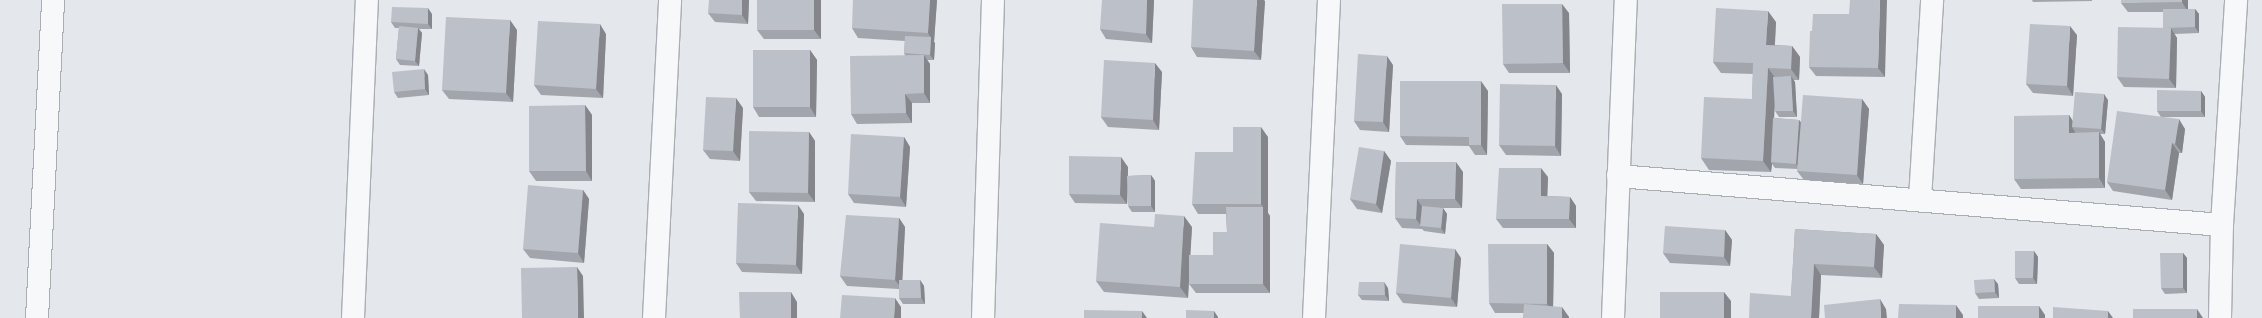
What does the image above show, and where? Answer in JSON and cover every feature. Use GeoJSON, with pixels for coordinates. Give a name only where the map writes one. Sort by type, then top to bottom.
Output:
{"type":"FeatureCollection","features":[{"type":"Feature","properties":{"kind":"street"},"geometry":{"type":"LineString","coordinates":[[37,318],[53,0]]}},
{"type":"Feature","properties":{"kind":"street"},"geometry":{"type":"LineString","coordinates":[[353,318],[367,0]]}},
{"type":"Feature","properties":{"kind":"street"},"geometry":{"type":"LineString","coordinates":[[654,318],[670,0]]}},
{"type":"Feature","properties":{"kind":"street"},"geometry":{"type":"LineString","coordinates":[[983,318],[993,0]]}},
{"type":"Feature","properties":{"kind":"street"},"geometry":{"type":"LineString","coordinates":[[1314,318],[1329,0]]}},
{"type":"Feature","properties":{"kind":"street"},"geometry":{"type":"LineString","coordinates":[[1613,318],[1626,0]]}},
{"type":"Feature","properties":{"kind":"street"},"geometry":{"type":"LineString","coordinates":[[1920,199],[1932,0]]}},
{"type":"Feature","properties":{"kind":"street"},"geometry":{"type":"LineString","coordinates":[[2220,318],[2222,225],[2236,0]]}},
{"type":"Feature","properties":{"kind":"street"},"geometry":{"type":"LineString","coordinates":[[1618,176],[1920,199],[2222,225]]}},
{"type":"Feature","properties":{"kind":"building"},"geometry":{"type":"Polygon","coordinates":[[[709,0],[742,0],[742,15],[708,13],[709,0]]]}},
{"type":"Feature","properties":{"kind":"building"},"geometry":{"type":"Polygon","coordinates":[[[757,0],[814,0],[814,30],[757,30],[757,0]]]}},
{"type":"Feature","properties":{"kind":"building"},"geometry":{"type":"Polygon","coordinates":[[[853,0],[930,0],[928,33],[852,28],[853,0]]]}},
{"type":"Feature","properties":{"kind":"building"},"geometry":{"type":"Polygon","coordinates":[[[1102,0],[1147,0],[1146,34],[1100,29],[1102,0]]]}},
{"type":"Feature","properties":{"kind":"building"},"geometry":{"type":"Polygon","coordinates":[[[1193,0],[1257,0],[1254,51],[1191,47],[1193,0]]]}},
{"type":"Feature","properties":{"kind":"building"},"geometry":{"type":"Polygon","coordinates":[[[1850,0],[1880,0],[1878,68],[1809,67],[1810,31],[1812,31],[1813,14],[1849,14],[1850,0]]]}},
{"type":"Feature","properties":{"kind":"building"},"geometry":{"type":"Polygon","coordinates":[[[2121,0],[2182,0],[2182,2],[2121,3],[2121,0]]]}},
{"type":"Feature","properties":{"kind":"building"},"geometry":{"type":"Polygon","coordinates":[[[1502,4],[1562,4],[1563,63],[1503,64],[1502,4]]]}},
{"type":"Feature","properties":{"kind":"building"},"geometry":{"type":"Polygon","coordinates":[[[392,7],[428,8],[428,24],[391,22],[392,7]]]}},
{"type":"Feature","properties":{"kind":"building"},"geometry":{"type":"Polygon","coordinates":[[[1716,8],[1768,11],[1766,45],[1792,46],[1791,69],[1768,68],[1763,161],[1701,158],[1704,97],[1752,99],[1753,63],[1713,62],[1716,8]]]}},
{"type":"Feature","properties":{"kind":"building"},"geometry":{"type":"Polygon","coordinates":[[[2163,9],[2195,9],[2195,27],[2163,28],[2163,9]]]}},
{"type":"Feature","properties":{"kind":"building"},"geometry":{"type":"Polygon","coordinates":[[[446,17],[510,20],[506,93],[442,90],[446,17]]]}},
{"type":"Feature","properties":{"kind":"building"},"geometry":{"type":"Polygon","coordinates":[[[538,21],[600,24],[596,89],[534,85],[538,21]]]}},
{"type":"Feature","properties":{"kind":"building"},"geometry":{"type":"Polygon","coordinates":[[[2030,24],[2070,26],[2067,86],[2026,84],[2030,24]]]}},
{"type":"Feature","properties":{"kind":"building"},"geometry":{"type":"Polygon","coordinates":[[[399,26],[418,28],[415,61],[396,59],[399,26]]]}},
{"type":"Feature","properties":{"kind":"building"},"geometry":{"type":"Polygon","coordinates":[[[2118,27],[2171,28],[2169,79],[2117,77],[2118,27]]]}},
{"type":"Feature","properties":{"kind":"building"},"geometry":{"type":"Polygon","coordinates":[[[905,36],[931,37],[930,55],[904,53],[905,36]]]}},
{"type":"Feature","properties":{"kind":"building"},"geometry":{"type":"Polygon","coordinates":[[[753,50],[810,50],[810,107],[753,107],[753,50]]]}},
{"type":"Feature","properties":{"kind":"building"},"geometry":{"type":"Polygon","coordinates":[[[1358,54],[1387,56],[1383,122],[1354,121],[1358,54]]]}},
{"type":"Feature","properties":{"kind":"building"},"geometry":{"type":"Polygon","coordinates":[[[924,55],[924,93],[905,94],[906,113],[851,114],[850,56],[924,55]]]}},
{"type":"Feature","properties":{"kind":"building"},"geometry":{"type":"Polygon","coordinates":[[[1104,60],[1155,63],[1153,120],[1101,117],[1104,60]]]}},
{"type":"Feature","properties":{"kind":"building"},"geometry":{"type":"Polygon","coordinates":[[[424,69],[425,89],[394,92],[392,72],[424,69]]]}},
{"type":"Feature","properties":{"kind":"building"},"geometry":{"type":"Polygon","coordinates":[[[1791,76],[1793,111],[1775,111],[1773,77],[1791,76]]]}},
{"type":"Feature","properties":{"kind":"building"},"geometry":{"type":"Polygon","coordinates":[[[1400,81],[1481,81],[1481,145],[1469,145],[1469,137],[1400,136],[1400,81]]]}},
{"type":"Feature","properties":{"kind":"building"},"geometry":{"type":"Polygon","coordinates":[[[1500,84],[1556,85],[1555,146],[1499,145],[1500,84]]]}},
{"type":"Feature","properties":{"kind":"building"},"geometry":{"type":"Polygon","coordinates":[[[2157,90],[2201,91],[2201,111],[2157,111],[2157,90]]]}},
{"type":"Feature","properties":{"kind":"building"},"geometry":{"type":"Polygon","coordinates":[[[2075,92],[2104,94],[2101,129],[2072,127],[2075,92]]]}},
{"type":"Feature","properties":{"kind":"building"},"geometry":{"type":"Polygon","coordinates":[[[1803,95],[1862,99],[1857,175],[1797,171],[1803,95]]]}},
{"type":"Feature","properties":{"kind":"building"},"geometry":{"type":"Polygon","coordinates":[[[706,97],[736,98],[733,151],[703,150],[706,97]]]}},
{"type":"Feature","properties":{"kind":"building"},"geometry":{"type":"Polygon","coordinates":[[[585,105],[586,171],[529,171],[529,106],[585,105]]]}},
{"type":"Feature","properties":{"kind":"building"},"geometry":{"type":"Polygon","coordinates":[[[2117,111],[2179,119],[2175,144],[2172,143],[2165,190],[2107,182],[2117,111]]]}},
{"type":"Feature","properties":{"kind":"building"},"geometry":{"type":"Polygon","coordinates":[[[2069,115],[2069,133],[2099,132],[2099,178],[2014,179],[2014,116],[2069,115]]]}},
{"type":"Feature","properties":{"kind":"building"},"geometry":{"type":"Polygon","coordinates":[[[1773,118],[1799,120],[1796,164],[1771,162],[1773,118]]]}},
{"type":"Feature","properties":{"kind":"building"},"geometry":{"type":"Polygon","coordinates":[[[1233,127],[1261,127],[1261,204],[1192,204],[1195,152],[1233,152],[1233,127]]]}},
{"type":"Feature","properties":{"kind":"building"},"geometry":{"type":"Polygon","coordinates":[[[749,131],[809,132],[808,193],[749,192],[749,131]]]}},
{"type":"Feature","properties":{"kind":"building"},"geometry":{"type":"Polygon","coordinates":[[[851,134],[904,137],[900,197],[848,194],[851,134]]]}},
{"type":"Feature","properties":{"kind":"building"},"geometry":{"type":"Polygon","coordinates":[[[1359,147],[1384,151],[1376,204],[1350,199],[1359,147]]]}},
{"type":"Feature","properties":{"kind":"building"},"geometry":{"type":"Polygon","coordinates":[[[1069,156],[1121,157],[1120,195],[1069,194],[1069,156]]]}},
{"type":"Feature","properties":{"kind":"building"},"geometry":{"type":"Polygon","coordinates":[[[1396,162],[1456,162],[1455,199],[1417,199],[1416,219],[1395,218],[1396,162]]]}},
{"type":"Feature","properties":{"kind":"building"},"geometry":{"type":"Polygon","coordinates":[[[1499,168],[1541,168],[1541,196],[1570,197],[1569,219],[1496,219],[1499,168]]]}},
{"type":"Feature","properties":{"kind":"building"},"geometry":{"type":"Polygon","coordinates":[[[1151,175],[1151,206],[1128,206],[1127,176],[1151,175]]]}},
{"type":"Feature","properties":{"kind":"building"},"geometry":{"type":"Polygon","coordinates":[[[528,185],[583,190],[578,253],[523,249],[528,185]]]}},
{"type":"Feature","properties":{"kind":"building"},"geometry":{"type":"Polygon","coordinates":[[[738,203],[798,205],[796,265],[736,263],[738,203]]]}},
{"type":"Feature","properties":{"kind":"building"},"geometry":{"type":"Polygon","coordinates":[[[1422,206],[1443,208],[1441,228],[1420,226],[1422,206]]]}},
{"type":"Feature","properties":{"kind":"building"},"geometry":{"type":"Polygon","coordinates":[[[1226,207],[1263,207],[1263,284],[1189,284],[1189,255],[1213,255],[1213,232],[1227,232],[1226,207]]]}},
{"type":"Feature","properties":{"kind":"building"},"geometry":{"type":"Polygon","coordinates":[[[1155,214],[1184,216],[1180,287],[1096,281],[1100,223],[1154,227],[1155,214]]]}},
{"type":"Feature","properties":{"kind":"building"},"geometry":{"type":"Polygon","coordinates":[[[846,215],[899,218],[895,280],[840,276],[846,215]]]}},
{"type":"Feature","properties":{"kind":"building"},"geometry":{"type":"Polygon","coordinates":[[[1665,226],[1725,230],[1724,257],[1663,253],[1665,226]]]}},
{"type":"Feature","properties":{"kind":"building"},"geometry":{"type":"Polygon","coordinates":[[[1795,229],[1876,234],[1874,267],[1814,264],[1811,318],[1749,318],[1750,293],[1791,296],[1795,229]]]}},
{"type":"Feature","properties":{"kind":"building"},"geometry":{"type":"Polygon","coordinates":[[[1400,244],[1455,249],[1451,298],[1396,293],[1400,244]]]}},
{"type":"Feature","properties":{"kind":"building"},"geometry":{"type":"Polygon","coordinates":[[[1488,244],[1547,244],[1547,304],[1489,303],[1488,244]]]}},
{"type":"Feature","properties":{"kind":"building"},"geometry":{"type":"Polygon","coordinates":[[[2015,251],[2034,251],[2033,278],[2015,278],[2015,251]]]}},
{"type":"Feature","properties":{"kind":"building"},"geometry":{"type":"Polygon","coordinates":[[[2160,253],[2183,253],[2183,288],[2161,288],[2160,253]]]}},
{"type":"Feature","properties":{"kind":"building"},"geometry":{"type":"Polygon","coordinates":[[[577,267],[578,318],[522,318],[521,268],[577,267]]]}},
{"type":"Feature","properties":{"kind":"building"},"geometry":{"type":"Polygon","coordinates":[[[1994,279],[1995,292],[1975,293],[1974,280],[1994,279]]]}},
{"type":"Feature","properties":{"kind":"building"},"geometry":{"type":"Polygon","coordinates":[[[899,280],[920,280],[921,298],[899,298],[899,280]]]}},
{"type":"Feature","properties":{"kind":"building"},"geometry":{"type":"Polygon","coordinates":[[[1359,282],[1384,282],[1385,295],[1358,295],[1359,282]]]}},
{"type":"Feature","properties":{"kind":"building"},"geometry":{"type":"Polygon","coordinates":[[[739,292],[791,292],[791,318],[740,318],[739,292]]]}},
{"type":"Feature","properties":{"kind":"building"},"geometry":{"type":"Polygon","coordinates":[[[1660,292],[1724,292],[1724,318],[1660,318],[1660,292]]]}},
{"type":"Feature","properties":{"kind":"building"},"geometry":{"type":"Polygon","coordinates":[[[842,295],[895,298],[894,318],[840,318],[842,295]]]}},
{"type":"Feature","properties":{"kind":"building"},"geometry":{"type":"Polygon","coordinates":[[[1880,299],[1881,318],[1825,318],[1824,305],[1880,299]]]}},
{"type":"Feature","properties":{"kind":"building"},"geometry":{"type":"Polygon","coordinates":[[[1524,304],[1562,307],[1562,318],[1523,318],[1524,304]]]}},
{"type":"Feature","properties":{"kind":"building"},"geometry":{"type":"Polygon","coordinates":[[[1899,304],[1956,305],[1956,318],[1898,318],[1899,304]]]}},
{"type":"Feature","properties":{"kind":"building"},"geometry":{"type":"Polygon","coordinates":[[[1978,306],[2039,306],[2039,318],[1978,318],[1978,306]]]}},
{"type":"Feature","properties":{"kind":"building"},"geometry":{"type":"Polygon","coordinates":[[[2053,307],[2108,311],[2108,318],[2053,318],[2053,307]]]}},
{"type":"Feature","properties":{"kind":"building"},"geometry":{"type":"Polygon","coordinates":[[[2133,309],[2197,309],[2197,318],[2133,318],[2133,309]]]}},
{"type":"Feature","properties":{"kind":"building"},"geometry":{"type":"Polygon","coordinates":[[[1084,310],[1142,311],[1142,318],[1084,318],[1084,310]]]}},
{"type":"Feature","properties":{"kind":"building"},"geometry":{"type":"Polygon","coordinates":[[[1186,310],[1214,311],[1214,318],[1186,318],[1186,310]]]}}]}
